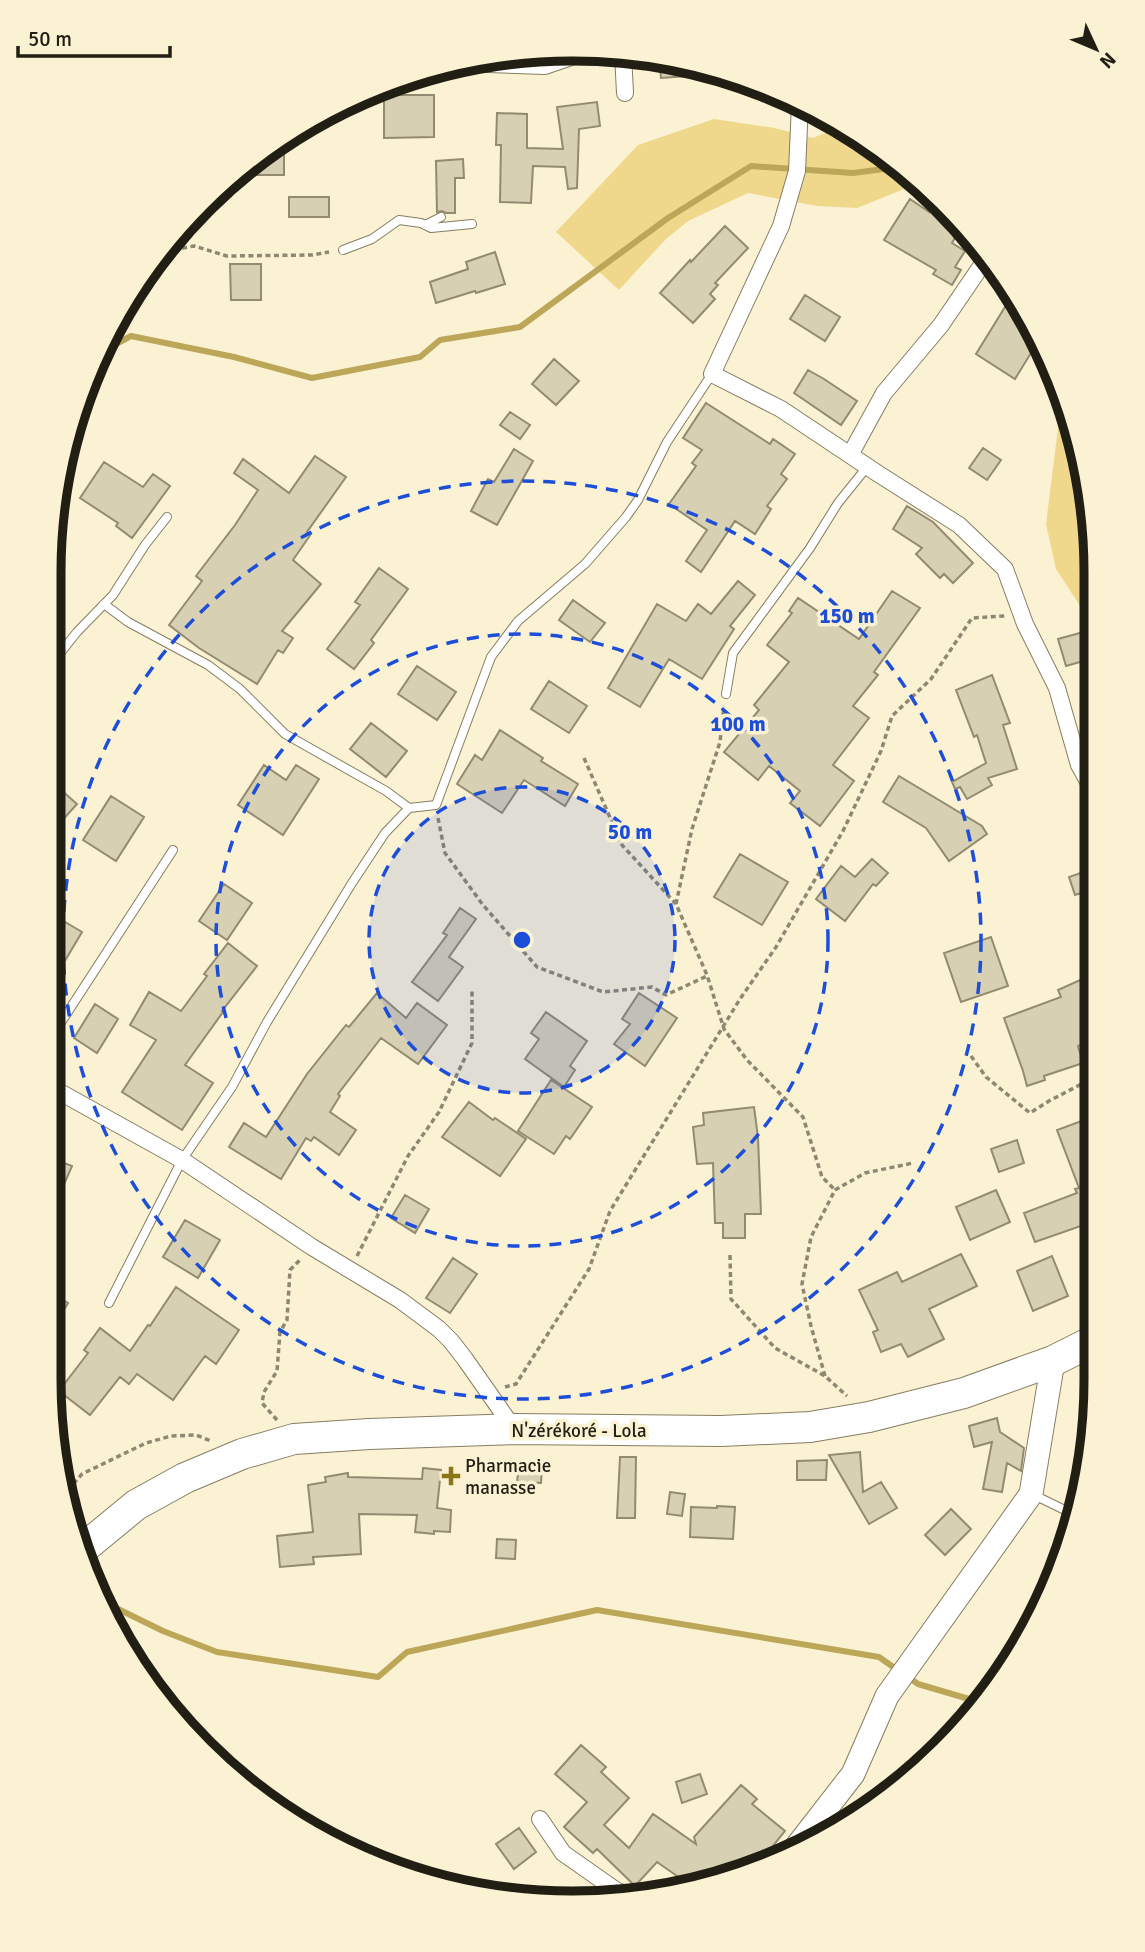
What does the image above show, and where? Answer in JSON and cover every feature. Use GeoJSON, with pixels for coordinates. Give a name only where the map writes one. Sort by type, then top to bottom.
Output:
{"type":"FeatureCollection","features":[{"type":"Feature","properties":{"kind":"highway","name":"N'zérékoré - Lola"},"geometry":{"type":"LineString","coordinates":[[88,1544],[136,1504],[185,1478],[242,1454],[294,1439],[514,1429],[721,1431],[810,1427],[869,1417],[964,1393],[1053,1361],[1084,1346]]}},
{"type":"Feature","properties":{"kind":"street"},"geometry":{"type":"LineString","coordinates":[[517,65],[545,66],[558,61]]}},
{"type":"Feature","properties":{"kind":"street"},"geometry":{"type":"LineString","coordinates":[[624,64],[625,93]]}},
{"type":"Feature","properties":{"kind":"street"},"geometry":{"type":"LineString","coordinates":[[800,114],[797,171],[781,226],[712,374],[780,409],[959,525],[1005,569],[1021,615],[1057,688],[1084,774]]}},
{"type":"Feature","properties":{"kind":"street"},"geometry":{"type":"LineString","coordinates":[[850,456],[884,393],[942,325],[982,266]]}},
{"type":"Feature","properties":{"kind":"street"},"geometry":{"type":"LineString","coordinates":[[61,1093],[182,1160],[313,1247],[400,1300],[439,1329],[465,1359],[514,1429]]}},
{"type":"Feature","properties":{"kind":"street"},"geometry":{"type":"LineString","coordinates":[[806,1834],[852,1774],[887,1696],[1031,1494],[1053,1361]]}},
{"type":"Feature","properties":{"kind":"street"},"geometry":{"type":"LineString","coordinates":[[540,1819],[563,1853],[614,1889]]}},
{"type":"Feature","properties":{"kind":"lane"},"geometry":{"type":"LineString","coordinates":[[425,225],[441,217]]}},
{"type":"Feature","properties":{"kind":"lane"},"geometry":{"type":"LineString","coordinates":[[343,250],[372,239],[399,220],[421,223],[431,228],[472,225]]}},
{"type":"Feature","properties":{"kind":"lane"},"geometry":{"type":"LineString","coordinates":[[109,1303],[182,1160],[232,1087],[267,1022],[385,833],[409,808],[436,805],[491,657],[518,621],[585,564],[625,517],[638,499],[667,442],[712,374]]}},
{"type":"Feature","properties":{"kind":"lane"},"geometry":{"type":"LineString","coordinates":[[726,694],[733,653],[810,548],[838,503],[867,467]]}},
{"type":"Feature","properties":{"kind":"lane"},"geometry":{"type":"LineString","coordinates":[[61,653],[113,595],[145,545],[167,517]]}},
{"type":"Feature","properties":{"kind":"lane"},"geometry":{"type":"LineString","coordinates":[[104,604],[128,622],[208,665],[240,689],[285,734],[386,791],[409,808]]}},
{"type":"Feature","properties":{"kind":"lane"},"geometry":{"type":"LineString","coordinates":[[61,1024],[173,850]]}},
{"type":"Feature","properties":{"kind":"lane"},"geometry":{"type":"LineString","coordinates":[[1031,1494],[1066,1511]]}},
{"type":"Feature","properties":{"kind":"path"},"geometry":{"type":"LineString","coordinates":[[177,249],[194,246],[227,256],[312,255],[343,250]]}},
{"type":"Feature","properties":{"kind":"path"},"geometry":{"type":"LineString","coordinates":[[488,1391],[516,1384],[589,1269],[610,1211],[740,999],[782,937],[843,831],[881,751],[892,716],[931,679],[972,618],[1021,615]]}},
{"type":"Feature","properties":{"kind":"path"},"geometry":{"type":"LineString","coordinates":[[676,904],[692,829],[720,741],[726,694]]}},
{"type":"Feature","properties":{"kind":"path"},"geometry":{"type":"LineString","coordinates":[[584,758],[622,845],[676,904],[707,975],[724,1028],[747,1060],[803,1117],[822,1177],[835,1190]]}},
{"type":"Feature","properties":{"kind":"path"},"geometry":{"type":"LineString","coordinates":[[436,805],[445,853],[483,905],[537,967],[603,992],[652,987],[666,995],[707,975]]}},
{"type":"Feature","properties":{"kind":"path"},"geometry":{"type":"LineString","coordinates":[[349,1270],[408,1156],[439,1112],[472,1043],[472,988]]}},
{"type":"Feature","properties":{"kind":"path"},"geometry":{"type":"LineString","coordinates":[[971,1056],[986,1077],[1030,1113],[1084,1083]]}},
{"type":"Feature","properties":{"kind":"path"},"geometry":{"type":"LineString","coordinates":[[825,1376],[802,1284],[811,1237],[835,1190],[865,1173],[913,1163]]}},
{"type":"Feature","properties":{"kind":"path"},"geometry":{"type":"LineString","coordinates":[[294,1439],[262,1403],[264,1392],[277,1371],[280,1332],[287,1321],[290,1269],[313,1247]]}},
{"type":"Feature","properties":{"kind":"path"},"geometry":{"type":"LineString","coordinates":[[730,1255],[731,1299],[775,1348],[825,1376],[869,1417]]}},
{"type":"Feature","properties":{"kind":"path"},"geometry":{"type":"LineString","coordinates":[[72,1485],[82,1474],[146,1443],[171,1436],[196,1434],[242,1454]]}},
{"type":"Feature","properties":{"kind":"shaded area"},"geometry":{"type":"Polygon","coordinates":[[[714,119],[775,128],[813,138],[830,131],[857,147],[909,187],[857,208],[817,206],[748,193],[688,221],[665,240],[619,290],[556,232],[638,145],[714,119]]]}},
{"type":"Feature","properties":{"kind":"shaded area"},"geometry":{"type":"Polygon","coordinates":[[[1059,415],[1074,473],[1079,506],[1083,539],[1084,610],[1056,569],[1046,524],[1059,415]]]}},
{"type":"Feature","properties":{"kind":"building"},"geometry":{"type":"Polygon","coordinates":[[[660,69],[692,76],[661,78],[660,69]]]}},
{"type":"Feature","properties":{"kind":"building"},"geometry":{"type":"Polygon","coordinates":[[[434,95],[434,137],[384,138],[384,97],[434,95]]]}},
{"type":"Feature","properties":{"kind":"building"},"geometry":{"type":"Polygon","coordinates":[[[597,102],[600,126],[579,129],[577,188],[568,189],[565,167],[533,166],[531,203],[500,202],[501,145],[496,145],[497,113],[527,114],[527,148],[563,149],[557,107],[597,102]]]}},
{"type":"Feature","properties":{"kind":"building"},"geometry":{"type":"Polygon","coordinates":[[[284,150],[284,175],[251,175],[284,150]]]}},
{"type":"Feature","properties":{"kind":"building"},"geometry":{"type":"Polygon","coordinates":[[[463,159],[464,178],[455,178],[455,213],[437,212],[436,161],[463,159]]]}},
{"type":"Feature","properties":{"kind":"building"},"geometry":{"type":"Polygon","coordinates":[[[289,197],[329,197],[329,217],[289,217],[289,197]]]}},
{"type":"Feature","properties":{"kind":"building"},"geometry":{"type":"Polygon","coordinates":[[[910,199],[929,212],[929,206],[957,235],[952,243],[965,251],[955,267],[961,270],[952,285],[933,274],[936,270],[884,240],[910,199]]]}},
{"type":"Feature","properties":{"kind":"building"},"geometry":{"type":"Polygon","coordinates":[[[725,226],[748,248],[715,283],[718,285],[710,294],[715,299],[693,323],[660,293],[725,226]]]}},
{"type":"Feature","properties":{"kind":"building"},"geometry":{"type":"Polygon","coordinates":[[[495,252],[505,284],[436,303],[430,282],[468,269],[466,262],[495,252]]]}},
{"type":"Feature","properties":{"kind":"building"},"geometry":{"type":"Polygon","coordinates":[[[230,264],[261,264],[261,300],[231,300],[230,264]]]}},
{"type":"Feature","properties":{"kind":"building"},"geometry":{"type":"Polygon","coordinates":[[[805,295],[840,317],[825,341],[790,319],[805,295]]]}},
{"type":"Feature","properties":{"kind":"building"},"geometry":{"type":"Polygon","coordinates":[[[1007,304],[1033,350],[1015,379],[976,354],[1007,304]]]}},
{"type":"Feature","properties":{"kind":"building"},"geometry":{"type":"Polygon","coordinates":[[[554,359],[579,381],[556,405],[532,384],[554,359]]]}},
{"type":"Feature","properties":{"kind":"building"},"geometry":{"type":"Polygon","coordinates":[[[808,370],[857,401],[841,425],[794,393],[808,370]]]}},
{"type":"Feature","properties":{"kind":"building"},"geometry":{"type":"Polygon","coordinates":[[[706,403],[770,444],[773,439],[795,454],[781,474],[787,479],[767,506],[771,509],[755,534],[735,521],[701,572],[686,561],[707,530],[669,504],[696,466],[692,463],[702,450],[683,438],[706,403]]]}},
{"type":"Feature","properties":{"kind":"building"},"geometry":{"type":"Polygon","coordinates":[[[510,412],[530,425],[520,439],[500,425],[510,412]]]}},
{"type":"Feature","properties":{"kind":"building"},"geometry":{"type":"Polygon","coordinates":[[[983,448],[1001,460],[987,480],[969,468],[983,448]]]}},
{"type":"Feature","properties":{"kind":"building"},"geometry":{"type":"Polygon","coordinates":[[[514,449],[533,461],[497,525],[471,511],[488,479],[494,482],[514,449]]]}},
{"type":"Feature","properties":{"kind":"building"},"geometry":{"type":"Polygon","coordinates":[[[315,456],[346,477],[307,532],[311,534],[293,560],[321,584],[282,631],[293,638],[283,653],[278,650],[257,684],[199,648],[169,625],[202,581],[196,576],[258,490],[234,473],[243,459],[289,493],[315,456]]]}},
{"type":"Feature","properties":{"kind":"building"},"geometry":{"type":"Polygon","coordinates":[[[104,462],[143,487],[153,474],[170,486],[132,538],[116,526],[118,523],[80,498],[104,462]]]}},
{"type":"Feature","properties":{"kind":"building"},"geometry":{"type":"Polygon","coordinates":[[[907,506],[933,522],[973,563],[953,583],[944,574],[940,578],[916,554],[922,548],[893,529],[907,506]]]}},
{"type":"Feature","properties":{"kind":"building"},"geometry":{"type":"Polygon","coordinates":[[[379,568],[408,589],[371,640],[374,643],[354,669],[327,649],[360,605],[355,602],[379,568]]]}},
{"type":"Feature","properties":{"kind":"building"},"geometry":{"type":"Polygon","coordinates":[[[738,581],[755,595],[730,626],[734,629],[702,679],[669,659],[640,707],[608,688],[657,604],[686,621],[698,604],[711,614],[738,581]]]}},
{"type":"Feature","properties":{"kind":"building"},"geometry":{"type":"Polygon","coordinates":[[[892,591],[920,608],[874,672],[878,675],[853,706],[869,718],[833,765],[854,781],[820,826],[790,803],[800,791],[769,766],[758,780],[724,752],[759,710],[754,705],[789,662],[767,645],[792,613],[789,611],[798,598],[859,639],[892,591]]]}},
{"type":"Feature","properties":{"kind":"building"},"geometry":{"type":"Polygon","coordinates":[[[573,600],[605,623],[590,642],[559,620],[573,600]]]}},
{"type":"Feature","properties":{"kind":"building"},"geometry":{"type":"Polygon","coordinates":[[[1084,632],[1084,661],[1066,666],[1058,639],[1084,632]]]}},
{"type":"Feature","properties":{"kind":"building"},"geometry":{"type":"Polygon","coordinates":[[[417,666],[456,692],[437,720],[398,694],[417,666]]]}},
{"type":"Feature","properties":{"kind":"building"},"geometry":{"type":"Polygon","coordinates":[[[992,675],[1010,723],[1003,725],[1017,769],[988,778],[992,785],[967,799],[960,787],[955,789],[952,782],[986,763],[977,735],[974,737],[956,690],[992,675]]]}},
{"type":"Feature","properties":{"kind":"building"},"geometry":{"type":"Polygon","coordinates":[[[549,681],[587,706],[569,733],[531,709],[549,681]]]}},
{"type":"Feature","properties":{"kind":"building"},"geometry":{"type":"Polygon","coordinates":[[[371,723],[407,751],[386,777],[350,749],[371,723]]]}},
{"type":"Feature","properties":{"kind":"building"},"geometry":{"type":"Polygon","coordinates":[[[500,730],[543,758],[541,761],[578,784],[565,806],[524,780],[502,813],[457,784],[475,755],[482,760],[500,730]]]}},
{"type":"Feature","properties":{"kind":"building"},"geometry":{"type":"Polygon","coordinates":[[[264,765],[286,780],[296,765],[319,779],[283,835],[238,805],[264,765]]]}},
{"type":"Feature","properties":{"kind":"building"},"geometry":{"type":"Polygon","coordinates":[[[899,776],[982,826],[987,834],[949,861],[926,828],[883,802],[899,776]]]}},
{"type":"Feature","properties":{"kind":"building"},"geometry":{"type":"Polygon","coordinates":[[[61,790],[77,804],[61,822],[61,790]]]}},
{"type":"Feature","properties":{"kind":"building"},"geometry":{"type":"Polygon","coordinates":[[[111,796],[144,817],[116,861],[83,840],[111,796]]]}},
{"type":"Feature","properties":{"kind":"building"},"geometry":{"type":"Polygon","coordinates":[[[740,854],[788,882],[762,925],[714,897],[740,854]]]}},
{"type":"Feature","properties":{"kind":"building"},"geometry":{"type":"Polygon","coordinates":[[[872,859],[888,873],[876,886],[873,884],[845,921],[816,899],[841,866],[855,877],[872,859]]]}},
{"type":"Feature","properties":{"kind":"building"},"geometry":{"type":"Polygon","coordinates":[[[1084,872],[1084,902],[1081,893],[1075,895],[1069,877],[1084,872]]]}},
{"type":"Feature","properties":{"kind":"building"},"geometry":{"type":"Polygon","coordinates":[[[224,884],[252,903],[227,940],[199,921],[224,884]]]}},
{"type":"Feature","properties":{"kind":"building"},"geometry":{"type":"Polygon","coordinates":[[[460,908],[476,919],[449,957],[463,967],[438,1001],[412,982],[447,935],[443,933],[460,908]]]}},
{"type":"Feature","properties":{"kind":"building"},"geometry":{"type":"Polygon","coordinates":[[[61,920],[82,932],[61,967],[61,920]]]}},
{"type":"Feature","properties":{"kind":"building"},"geometry":{"type":"Polygon","coordinates":[[[991,937],[1008,986],[961,1002],[944,953],[991,937]]]}},
{"type":"Feature","properties":{"kind":"building"},"geometry":{"type":"Polygon","coordinates":[[[228,943],[257,966],[185,1065],[213,1083],[182,1130],[122,1092],[156,1040],[130,1025],[149,992],[181,1011],[207,976],[204,974],[228,943]]]}},
{"type":"Feature","properties":{"kind":"building"},"geometry":{"type":"Polygon","coordinates":[[[1080,980],[1084,990],[1084,1044],[1078,1046],[1083,1063],[1044,1076],[1045,1080],[1027,1086],[1004,1018],[1061,997],[1058,990],[1080,980]]]}},
{"type":"Feature","properties":{"kind":"building"},"geometry":{"type":"Polygon","coordinates":[[[377,993],[406,1018],[417,1003],[447,1025],[418,1064],[381,1038],[338,1094],[340,1096],[330,1112],[356,1130],[339,1155],[314,1137],[311,1141],[306,1138],[281,1179],[229,1147],[244,1123],[266,1137],[307,1074],[346,1025],[349,1027],[377,993]]]}},
{"type":"Feature","properties":{"kind":"building"},"geometry":{"type":"Polygon","coordinates":[[[639,993],[677,1018],[645,1066],[614,1044],[630,1024],[622,1019],[639,993]]]}},
{"type":"Feature","properties":{"kind":"building"},"geometry":{"type":"Polygon","coordinates":[[[95,1004],[118,1019],[97,1053],[74,1038],[95,1004]]]}},
{"type":"Feature","properties":{"kind":"building"},"geometry":{"type":"Polygon","coordinates":[[[546,1012],[587,1041],[570,1066],[575,1070],[564,1087],[525,1059],[539,1039],[531,1033],[546,1012]]]}},
{"type":"Feature","properties":{"kind":"building"},"geometry":{"type":"Polygon","coordinates":[[[551,1080],[592,1107],[570,1139],[566,1136],[554,1154],[518,1131],[551,1080]]]}},
{"type":"Feature","properties":{"kind":"building"},"geometry":{"type":"Polygon","coordinates":[[[469,1102],[526,1139],[500,1176],[442,1137],[469,1102]]]}},
{"type":"Feature","properties":{"kind":"building"},"geometry":{"type":"Polygon","coordinates":[[[754,1107],[761,1214],[745,1214],[745,1238],[723,1238],[723,1223],[715,1223],[713,1163],[697,1164],[693,1127],[704,1125],[703,1113],[754,1107]]]}},
{"type":"Feature","properties":{"kind":"building"},"geometry":{"type":"Polygon","coordinates":[[[1084,1120],[1084,1225],[1035,1242],[1024,1213],[1077,1193],[1075,1189],[1079,1188],[1057,1130],[1084,1120]]]}},
{"type":"Feature","properties":{"kind":"building"},"geometry":{"type":"Polygon","coordinates":[[[1017,1140],[1024,1163],[999,1172],[991,1149],[1017,1140]]]}},
{"type":"Feature","properties":{"kind":"building"},"geometry":{"type":"Polygon","coordinates":[[[61,1162],[72,1166],[61,1189],[61,1162]]]}},
{"type":"Feature","properties":{"kind":"building"},"geometry":{"type":"Polygon","coordinates":[[[996,1190],[1010,1222],[970,1240],[956,1207],[996,1190]]]}},
{"type":"Feature","properties":{"kind":"building"},"geometry":{"type":"Polygon","coordinates":[[[405,1195],[429,1209],[415,1233],[391,1218],[405,1195]]]}},
{"type":"Feature","properties":{"kind":"building"},"geometry":{"type":"Polygon","coordinates":[[[185,1220],[220,1240],[198,1278],[163,1257],[185,1220]]]}},
{"type":"Feature","properties":{"kind":"building"},"geometry":{"type":"Polygon","coordinates":[[[961,1254],[977,1286],[929,1309],[944,1339],[908,1357],[901,1344],[881,1352],[873,1332],[878,1330],[859,1290],[897,1272],[902,1282],[961,1254]]]}},
{"type":"Feature","properties":{"kind":"building"},"geometry":{"type":"Polygon","coordinates":[[[1052,1256],[1068,1296],[1033,1311],[1017,1271],[1052,1256]]]}},
{"type":"Feature","properties":{"kind":"building"},"geometry":{"type":"Polygon","coordinates":[[[453,1258],[477,1274],[450,1313],[426,1298],[453,1258]]]}},
{"type":"Feature","properties":{"kind":"building"},"geometry":{"type":"Polygon","coordinates":[[[176,1287],[239,1330],[216,1364],[205,1356],[173,1400],[137,1374],[129,1384],[120,1377],[90,1415],[61,1393],[61,1388],[88,1353],[84,1350],[100,1328],[130,1351],[148,1325],[150,1326],[176,1287]]]}},
{"type":"Feature","properties":{"kind":"building"},"geometry":{"type":"Polygon","coordinates":[[[61,1299],[68,1303],[61,1314],[61,1299]]]}},
{"type":"Feature","properties":{"kind":"building"},"geometry":{"type":"Polygon","coordinates":[[[997,1418],[1000,1432],[1024,1448],[1021,1471],[1007,1463],[1002,1492],[983,1489],[992,1442],[974,1447],[969,1426],[997,1418]]]}},
{"type":"Feature","properties":{"kind":"building"},"geometry":{"type":"Polygon","coordinates":[[[860,1452],[863,1492],[881,1482],[897,1508],[869,1524],[829,1455],[860,1452]]]}},
{"type":"Feature","properties":{"kind":"building"},"geometry":{"type":"Polygon","coordinates":[[[620,1457],[636,1457],[635,1518],[617,1518],[620,1457]]]}},
{"type":"Feature","properties":{"kind":"building"},"geometry":{"type":"Polygon","coordinates":[[[827,1460],[826,1480],[797,1480],[797,1461],[827,1460]]]}},
{"type":"Feature","properties":{"kind":"building"},"geometry":{"type":"Polygon","coordinates":[[[519,1465],[542,1467],[541,1483],[517,1482],[519,1465]]]}},
{"type":"Feature","properties":{"kind":"building"},"geometry":{"type":"Polygon","coordinates":[[[423,1468],[441,1470],[437,1508],[451,1510],[450,1532],[415,1532],[417,1515],[359,1514],[361,1554],[313,1557],[314,1564],[280,1567],[277,1536],[313,1532],[308,1485],[326,1482],[325,1477],[348,1473],[348,1477],[422,1479],[423,1468]]]}},
{"type":"Feature","properties":{"kind":"building"},"geometry":{"type":"Polygon","coordinates":[[[670,1492],[685,1494],[682,1516],[667,1514],[670,1492]]]}},
{"type":"Feature","properties":{"kind":"building"},"geometry":{"type":"Polygon","coordinates":[[[691,1507],[735,1507],[733,1539],[690,1537],[691,1507]]]}},
{"type":"Feature","properties":{"kind":"building"},"geometry":{"type":"Polygon","coordinates":[[[951,1509],[971,1529],[945,1555],[925,1535],[951,1509]]]}},
{"type":"Feature","properties":{"kind":"building"},"geometry":{"type":"Polygon","coordinates":[[[497,1539],[516,1540],[515,1559],[496,1558],[497,1539]]]}},
{"type":"Feature","properties":{"kind":"building"},"geometry":{"type":"Polygon","coordinates":[[[581,1745],[606,1767],[601,1772],[629,1798],[604,1825],[629,1848],[653,1814],[696,1844],[694,1837],[741,1785],[757,1799],[752,1804],[785,1831],[768,1852],[737,1864],[681,1879],[657,1862],[635,1886],[597,1849],[593,1853],[564,1827],[587,1802],[555,1774],[581,1745]]]}},
{"type":"Feature","properties":{"kind":"building"},"geometry":{"type":"Polygon","coordinates":[[[700,1774],[707,1794],[682,1803],[676,1782],[700,1774]]]}},
{"type":"Feature","properties":{"kind":"building"},"geometry":{"type":"Polygon","coordinates":[[[519,1828],[536,1852],[514,1869],[496,1844],[519,1828]]]}},
{"type":"Feature","properties":{"kind":"waterway"},"geometry":{"type":"LineString","coordinates":[[115,345],[131,336],[234,357],[312,378],[420,357],[440,340],[520,327],[668,218],[751,166],[853,173],[886,169]]}},
{"type":"Feature","properties":{"kind":"waterway"},"geometry":{"type":"LineString","coordinates":[[115,1607],[163,1631],[217,1652],[378,1677],[407,1652],[597,1610],[879,1657],[899,1671]]}},
{"type":"Feature","properties":{"kind":"waterway"},"geometry":{"type":"LineString","coordinates":[[908,1677],[918,1684],[972,1699]]}},
{"type":"Feature","properties":{"kind":"place","name":"Pharmacie manasse"},"geometry":{"type":"Point","coordinates":[451,1476]}}]}
